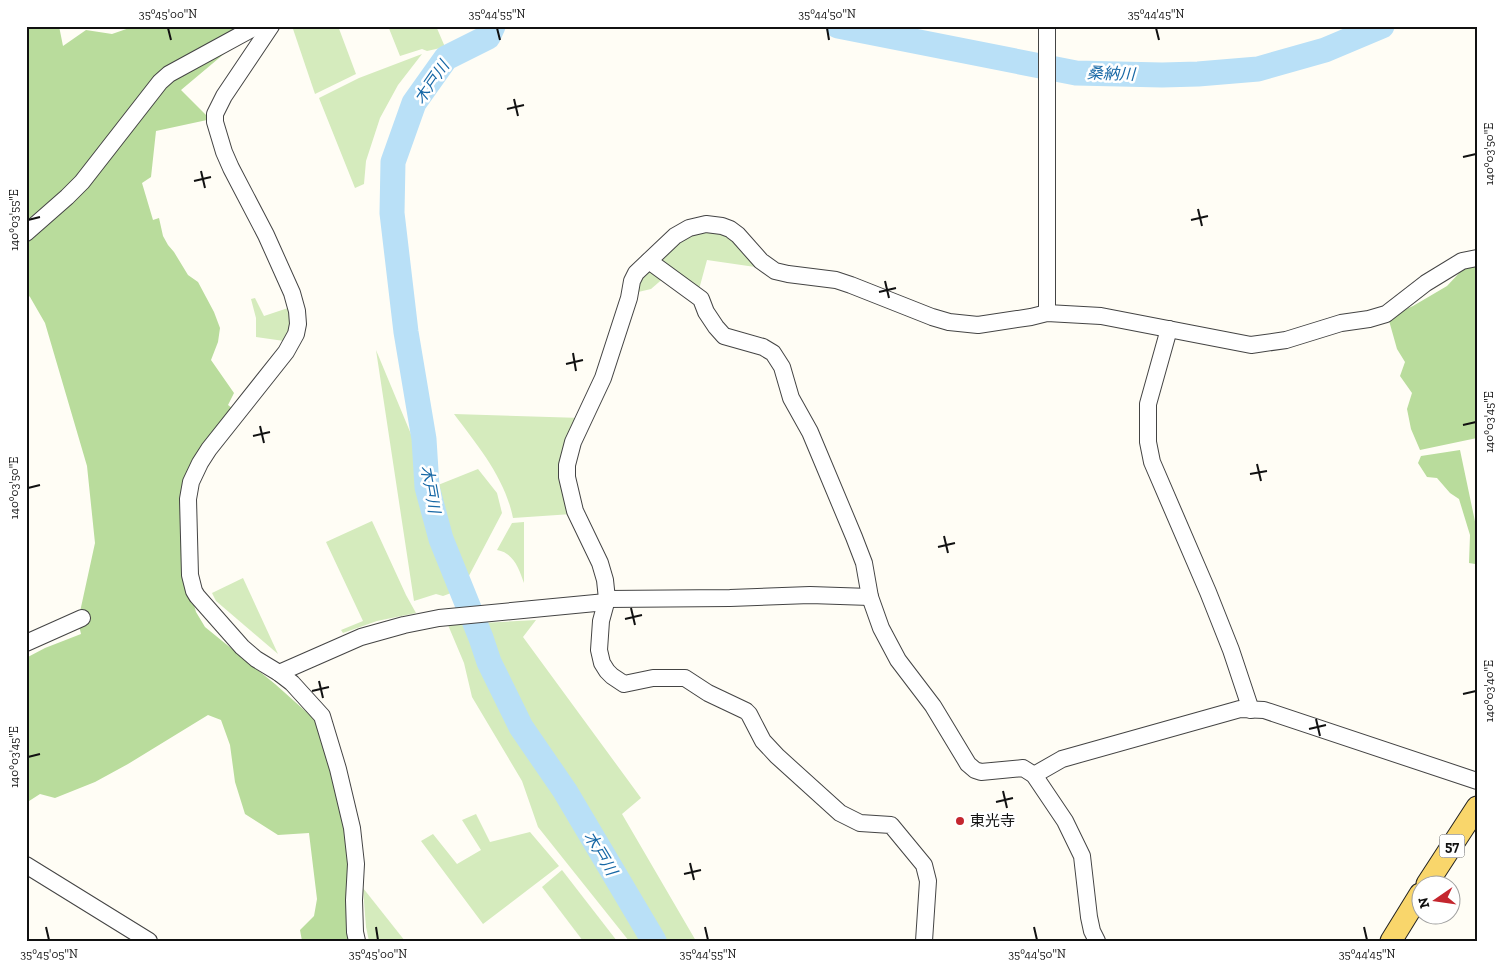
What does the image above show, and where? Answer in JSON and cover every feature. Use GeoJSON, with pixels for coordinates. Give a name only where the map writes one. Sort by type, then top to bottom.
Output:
{"type":"FeatureCollection","features":[{"type":"Feature","properties":{"kind":"main road","name":"57"},"geometry":{"type":"LineString","coordinates":[[1433,874],[1477,806]]}},
{"type":"Feature","properties":{"kind":"main road"},"geometry":{"type":"LineString","coordinates":[[1390,941],[1410,910]]}},
{"type":"Feature","properties":{"kind":"street"},"geometry":{"type":"LineString","coordinates":[[26,234],[67,198],[82,182],[160,82],[170,74],[257,26]]}},
{"type":"Feature","properties":{"kind":"street"},"geometry":{"type":"LineString","coordinates":[[271,26],[224,96],[215,114],[215,122],[218,137],[231,168],[266,235],[292,293],[298,324],[296,334],[286,352],[208,449],[191,482],[188,499],[190,575],[194,591],[242,646],[256,660],[279,673],[304,695],[322,716],[352,828],[356,864],[354,908],[357,941]]}},
{"type":"Feature","properties":{"kind":"street"},"geometry":{"type":"LineString","coordinates":[[1047,33],[1047,313]]}},
{"type":"Feature","properties":{"kind":"street"},"geometry":{"type":"LineString","coordinates":[[924,941],[928,880],[926,871],[924,864],[891,825],[860,822],[840,813],[776,756],[763,741],[746,711],[708,693],[685,678],[652,678],[624,684],[612,676],[602,663],[599,650],[601,621],[607,601],[605,580],[600,563],[575,511],[567,477],[567,464],[573,442],[603,378],[630,298],[632,281],[636,273],[668,242],[689,228],[706,224],[718,225],[730,229],[738,235],[761,261],[776,271],[836,280],[932,318],[949,322],[978,325],[1047,313],[1101,316],[1251,346],[1286,340],[1341,323],[1369,319],[1386,314],[1426,283],[1462,262],[1477,258]]}},
{"type":"Feature","properties":{"kind":"street"},"geometry":{"type":"LineString","coordinates":[[649,261],[701,299],[711,320],[724,336],[763,347],[773,353],[782,367],[791,398],[810,432],[851,529],[864,563],[870,597],[881,628],[898,660],[933,706],[968,764],[975,770],[981,772],[1023,768],[1034,776],[1065,820],[1082,856],[1089,917],[1092,931],[1097,941]]}},
{"type":"Feature","properties":{"kind":"street"},"geometry":{"type":"LineString","coordinates":[[1169,329],[1148,404],[1150,455],[1215,609],[1251,710]]}},
{"type":"Feature","properties":{"kind":"street"},"geometry":{"type":"LineString","coordinates":[[279,673],[362,637],[404,624],[439,618],[607,601],[810,595],[870,597]]}},
{"type":"Feature","properties":{"kind":"street"},"geometry":{"type":"LineString","coordinates":[[26,643],[82,618]]}},
{"type":"Feature","properties":{"kind":"street"},"geometry":{"type":"LineString","coordinates":[[1034,776],[1062,760],[1240,709],[1264,710],[1477,782]]}},
{"type":"Feature","properties":{"kind":"street"},"geometry":{"type":"LineString","coordinates":[[26,865],[148,941]]}},
{"type":"Feature","properties":{"kind":"green space"},"geometry":{"type":"Polygon","coordinates":[[[29,26],[59,26],[63,46],[86,30],[112,34],[135,26],[250,26],[169,72],[79,181],[26,228],[26,37],[29,26]]]}},
{"type":"Feature","properties":{"kind":"green space"},"geometry":{"type":"Polygon","coordinates":[[[292,26],[338,26],[356,74],[315,94],[292,26]]]}},
{"type":"Feature","properties":{"kind":"green space"},"geometry":{"type":"Polygon","coordinates":[[[388,26],[436,26],[445,47],[427,51],[422,49],[400,56],[388,26]]]}},
{"type":"Feature","properties":{"kind":"green space"},"geometry":{"type":"Polygon","coordinates":[[[231,48],[181,90],[207,116],[207,120],[156,131],[151,177],[142,183],[153,220],[159,218],[163,236],[168,245],[188,275],[198,282],[214,312],[220,328],[218,342],[211,360],[234,393],[228,405],[232,408],[197,457],[185,574],[196,612],[205,627],[275,684],[312,717],[316,723],[348,826],[350,941],[302,941],[300,930],[314,916],[317,899],[309,833],[278,835],[245,814],[235,782],[230,745],[221,720],[208,715],[95,782],[55,798],[40,794],[26,803],[26,658],[45,648],[81,634],[78,621],[95,543],[87,466],[45,323],[26,293],[26,244],[33,233],[163,84],[231,48]]]}},
{"type":"Feature","properties":{"kind":"green space"},"geometry":{"type":"Polygon","coordinates":[[[422,54],[398,85],[380,118],[366,161],[364,184],[355,188],[319,98],[359,78],[422,54]]]}},
{"type":"Feature","properties":{"kind":"green space"},"geometry":{"type":"Polygon","coordinates":[[[719,228],[762,268],[707,260],[698,293],[658,261],[678,238],[719,228]]]}},
{"type":"Feature","properties":{"kind":"green space"},"geometry":{"type":"Polygon","coordinates":[[[1477,264],[1477,438],[1420,450],[1411,429],[1407,409],[1412,393],[1400,376],[1405,362],[1397,349],[1388,317],[1413,306],[1447,286],[1464,268],[1477,264]]]}},
{"type":"Feature","properties":{"kind":"green space"},"geometry":{"type":"Polygon","coordinates":[[[648,267],[666,276],[651,289],[634,293],[648,267]]]}},
{"type":"Feature","properties":{"kind":"green space"},"geometry":{"type":"Polygon","coordinates":[[[255,298],[264,316],[291,307],[293,324],[284,341],[256,337],[256,318],[251,299],[255,298]]]}},
{"type":"Feature","properties":{"kind":"green space"},"geometry":{"type":"Polygon","coordinates":[[[376,350],[433,487],[478,469],[497,493],[502,513],[462,589],[443,596],[436,594],[414,601],[376,350]]]}},
{"type":"Feature","properties":{"kind":"green space"},"geometry":{"type":"Polygon","coordinates":[[[454,414],[582,418],[571,441],[572,514],[513,518],[504,489],[497,476],[481,450],[454,414]]]}},
{"type":"Feature","properties":{"kind":"green space"},"geometry":{"type":"Polygon","coordinates":[[[1460,450],[1477,531],[1477,557],[1475,564],[1469,563],[1470,535],[1459,499],[1450,493],[1437,478],[1427,477],[1418,463],[1421,456],[1460,450]]]}},
{"type":"Feature","properties":{"kind":"green space"},"geometry":{"type":"Polygon","coordinates":[[[372,521],[416,613],[377,621],[343,633],[341,630],[363,621],[326,542],[372,521]]]}},
{"type":"Feature","properties":{"kind":"green space"},"geometry":{"type":"Polygon","coordinates":[[[524,522],[524,583],[518,567],[512,558],[508,554],[497,550],[512,523],[524,522]]]}},
{"type":"Feature","properties":{"kind":"green space"},"geometry":{"type":"Polygon","coordinates":[[[243,578],[278,654],[216,601],[212,593],[243,578]]]}},
{"type":"Feature","properties":{"kind":"green space"},"geometry":{"type":"Polygon","coordinates":[[[536,620],[523,637],[641,798],[622,814],[696,941],[629,941],[538,827],[522,781],[472,697],[464,663],[448,625],[536,620]]]}},
{"type":"Feature","properties":{"kind":"green space"},"geometry":{"type":"Polygon","coordinates":[[[476,814],[490,842],[530,832],[559,866],[483,924],[421,841],[433,834],[457,864],[481,850],[462,820],[476,814]]]}},
{"type":"Feature","properties":{"kind":"green space"},"geometry":{"type":"Polygon","coordinates":[[[562,870],[617,941],[583,941],[542,887],[562,870]]]}},
{"type":"Feature","properties":{"kind":"green space"},"geometry":{"type":"Polygon","coordinates":[[[363,888],[405,941],[369,941],[363,888]]]}},
{"type":"Feature","properties":{"kind":"waterway","name":"木戸川"},"geometry":{"type":"LineString","coordinates":[[493,26],[488,37],[446,58],[414,103],[393,162],[392,213],[406,332],[424,439],[427,487],[441,539],[489,662],[521,727],[565,791],[654,941]]}},
{"type":"Feature","properties":{"kind":"waterway","name":"桑納川"},"geometry":{"type":"LineString","coordinates":[[838,26],[1076,73],[1162,75],[1258,69],[1325,50],[1382,26]]}},
{"type":"Feature","properties":{"kind":"place","name":"東光寺"},"geometry":{"type":"Point","coordinates":[960,821]}}]}
